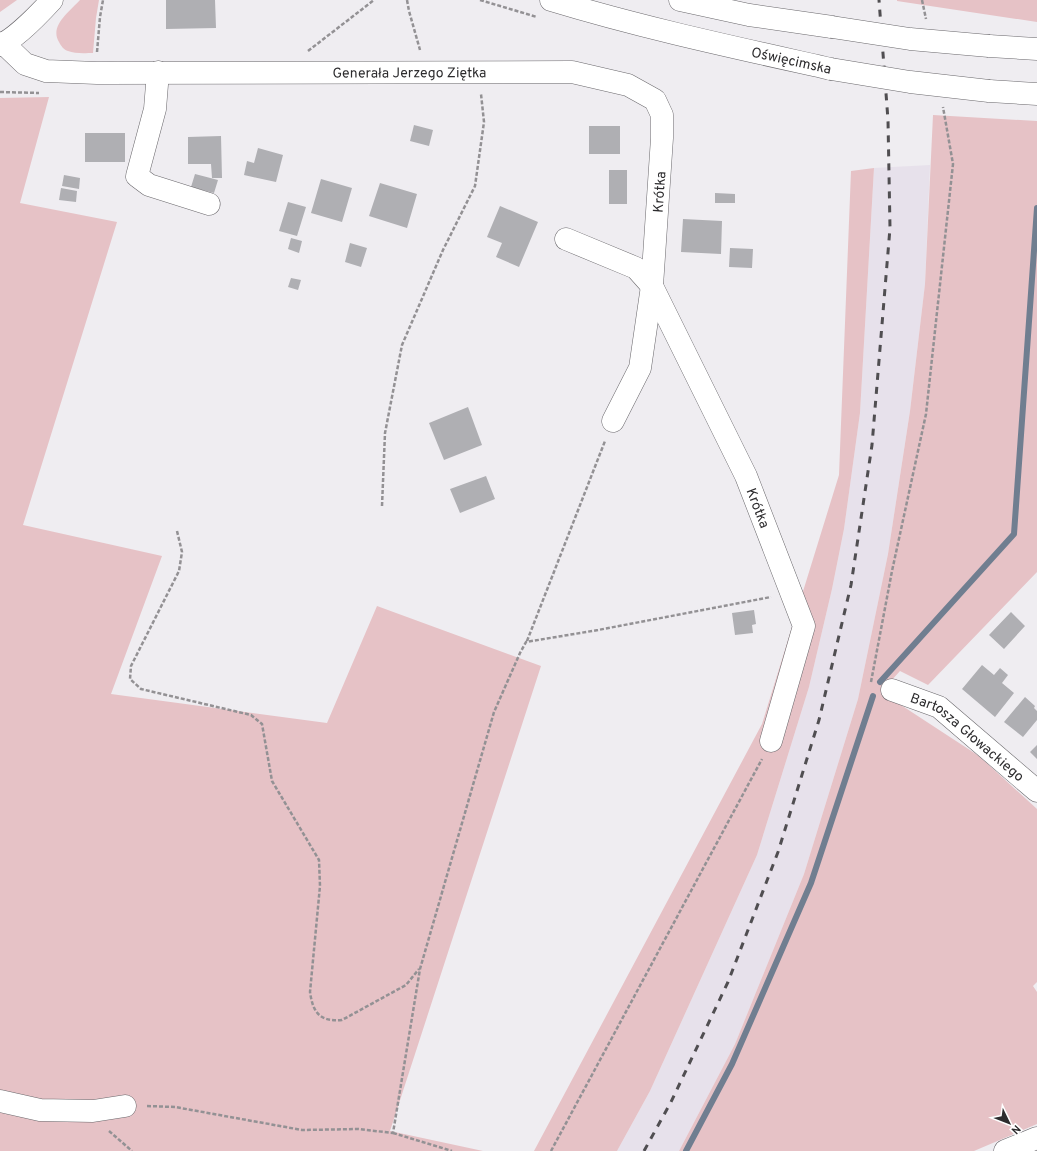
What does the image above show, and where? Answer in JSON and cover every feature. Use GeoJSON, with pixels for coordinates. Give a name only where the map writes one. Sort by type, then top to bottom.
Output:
{"type":"FeatureCollection","features":[{"type":"Feature","properties":{"kind":"street","name":"Generała Jerzego Ziętka"},"geometry":{"type":"LineString","coordinates":[[52,0],[43,10],[2,44],[25,64],[46,71],[76,73],[572,72],[628,85],[655,100]]}},
{"type":"Feature","properties":{"kind":"street","name":"Oświęcimska"},"geometry":{"type":"LineString","coordinates":[[551,0],[665,32],[831,69],[910,82],[989,91],[1037,94]]}},
{"type":"Feature","properties":{"kind":"street"},"geometry":{"type":"LineString","coordinates":[[680,0],[749,15],[910,40],[1037,49]]}},
{"type":"Feature","properties":{"kind":"street"},"geometry":{"type":"LineString","coordinates":[[158,72],[155,109],[137,176],[150,185],[209,204]]}},
{"type":"Feature","properties":{"kind":"street","name":"Krótka"},"geometry":{"type":"LineString","coordinates":[[613,421],[640,368],[652,286],[662,138],[662,115],[655,100]]}},
{"type":"Feature","properties":{"kind":"street","name":"Krótka"},"geometry":{"type":"LineString","coordinates":[[566,239],[636,268],[652,286],[746,476],[804,626],[771,741]]}},
{"type":"Feature","properties":{"kind":"street","name":"Bartosza Głowackiego"},"geometry":{"type":"LineString","coordinates":[[892,690],[939,707],[1037,790]]}},
{"type":"Feature","properties":{"kind":"street"},"geometry":{"type":"LineString","coordinates":[[0,1101],[40,1110],[93,1111],[125,1106]]}},
{"type":"Feature","properties":{"kind":"street"},"geometry":{"type":"LineString","coordinates":[[1005,1151],[1037,1138]]}},
{"type":"Feature","properties":{"kind":"path"},"geometry":{"type":"LineString","coordinates":[[97,56],[103,0]]}},
{"type":"Feature","properties":{"kind":"path"},"geometry":{"type":"LineString","coordinates":[[281,72],[374,0]]}},
{"type":"Feature","properties":{"kind":"path"},"geometry":{"type":"LineString","coordinates":[[407,0],[426,72]]}},
{"type":"Feature","properties":{"kind":"path"},"geometry":{"type":"LineString","coordinates":[[382,506],[385,433],[402,346],[443,250],[475,186],[484,122],[479,72]]}},
{"type":"Feature","properties":{"kind":"path"},"geometry":{"type":"LineString","coordinates":[[0,92],[33,92]]}},
{"type":"Feature","properties":{"kind":"path"},"geometry":{"type":"LineString","coordinates":[[892,690],[871,683],[892,571],[926,414],[953,164]]}},
{"type":"Feature","properties":{"kind":"path"},"geometry":{"type":"LineString","coordinates":[[393,1133],[420,969],[494,712],[526,642],[613,421]]}},
{"type":"Feature","properties":{"kind":"path"},"geometry":{"type":"LineString","coordinates":[[177,531],[182,552],[179,572],[131,666],[130,679],[141,689],[251,715],[262,724],[272,781],[319,860],[320,886],[310,992],[312,1004],[319,1016],[331,1021],[342,1020],[406,985],[420,969]]}},
{"type":"Feature","properties":{"kind":"path"},"geometry":{"type":"LineString","coordinates":[[526,642],[791,594]]}},
{"type":"Feature","properties":{"kind":"path"},"geometry":{"type":"LineString","coordinates":[[551,1151],[771,741]]}},
{"type":"Feature","properties":{"kind":"path"},"geometry":{"type":"LineString","coordinates":[[125,1106],[175,1107],[302,1130],[358,1129],[393,1133],[452,1151]]}},
{"type":"Feature","properties":{"kind":"path"},"geometry":{"type":"LineString","coordinates":[[93,1111],[96,1120],[132,1151]]}},
{"type":"Feature","properties":{"kind":"shaded area"},"geometry":{"type":"Polygon","coordinates":[[[0,0],[17,0],[0,12],[0,0]]]}},
{"type":"Feature","properties":{"kind":"shaded area"},"geometry":{"type":"Polygon","coordinates":[[[80,0],[99,0],[93,53],[77,53],[64,49],[57,36],[57,30],[62,19],[80,0]]]}},
{"type":"Feature","properties":{"kind":"shaded area"},"geometry":{"type":"Polygon","coordinates":[[[1037,0],[1037,22],[897,1],[1037,0]]]}},
{"type":"Feature","properties":{"kind":"shaded area"},"geometry":{"type":"Polygon","coordinates":[[[49,97],[20,203],[117,222],[23,525],[162,556],[111,694],[327,723],[377,606],[541,666],[390,1131],[483,1151],[0,1151],[0,98],[49,97]]]}},
{"type":"Feature","properties":{"kind":"shaded area"},"geometry":{"type":"Polygon","coordinates":[[[933,115],[1037,121],[1037,572],[928,685],[900,671],[881,692],[979,756],[1037,809],[1037,982],[1033,986],[1037,992],[1037,1124],[974,1151],[679,1151],[735,1044],[804,874],[858,699],[888,554],[910,411],[925,284],[933,115]]]}},
{"type":"Feature","properties":{"kind":"shaded area"},"geometry":{"type":"Polygon","coordinates":[[[930,165],[925,284],[910,411],[888,554],[858,699],[804,874],[735,1044],[679,1151],[617,1151],[650,1091],[757,855],[809,687],[832,589],[844,529],[860,413],[874,168],[930,165]]]}},
{"type":"Feature","properties":{"kind":"shaded area"},"geometry":{"type":"Polygon","coordinates":[[[874,168],[860,413],[844,529],[832,589],[809,687],[757,855],[650,1091],[617,1151],[534,1151],[762,724],[839,475],[851,171],[874,168]]]}},
{"type":"Feature","properties":{"kind":"building"},"geometry":{"type":"Polygon","coordinates":[[[166,0],[215,0],[216,28],[166,29],[166,0]]]}},
{"type":"Feature","properties":{"kind":"building"},"geometry":{"type":"Polygon","coordinates":[[[414,125],[433,130],[429,146],[410,141],[414,125]]]}},
{"type":"Feature","properties":{"kind":"building"},"geometry":{"type":"Polygon","coordinates":[[[589,126],[620,126],[620,154],[589,154],[589,126]]]}},
{"type":"Feature","properties":{"kind":"building"},"geometry":{"type":"Polygon","coordinates":[[[85,133],[125,133],[125,162],[85,162],[85,133]]]}},
{"type":"Feature","properties":{"kind":"building"},"geometry":{"type":"Polygon","coordinates":[[[221,136],[222,178],[212,178],[211,164],[188,164],[188,137],[221,136]]]}},
{"type":"Feature","properties":{"kind":"building"},"geometry":{"type":"Polygon","coordinates":[[[258,148],[283,155],[276,182],[244,175],[247,161],[254,163],[258,148]]]}},
{"type":"Feature","properties":{"kind":"building"},"geometry":{"type":"Polygon","coordinates":[[[609,170],[627,170],[627,204],[609,204],[609,170]]]}},
{"type":"Feature","properties":{"kind":"building"},"geometry":{"type":"Polygon","coordinates":[[[195,174],[218,180],[214,193],[191,187],[195,174]]]}},
{"type":"Feature","properties":{"kind":"building"},"geometry":{"type":"Polygon","coordinates":[[[64,175],[80,178],[79,189],[62,186],[64,175]]]}},
{"type":"Feature","properties":{"kind":"building"},"geometry":{"type":"Polygon","coordinates":[[[321,179],[352,188],[342,222],[311,213],[321,179]]]}},
{"type":"Feature","properties":{"kind":"building"},"geometry":{"type":"Polygon","coordinates":[[[380,183],[417,194],[407,228],[369,216],[380,183]]]}},
{"type":"Feature","properties":{"kind":"building"},"geometry":{"type":"Polygon","coordinates":[[[61,188],[77,191],[76,202],[59,200],[61,188]]]}},
{"type":"Feature","properties":{"kind":"building"},"geometry":{"type":"Polygon","coordinates":[[[715,193],[735,194],[735,203],[715,203],[715,193]]]}},
{"type":"Feature","properties":{"kind":"building"},"geometry":{"type":"Polygon","coordinates":[[[288,202],[306,207],[297,236],[279,231],[288,202]]]}},
{"type":"Feature","properties":{"kind":"building"},"geometry":{"type":"Polygon","coordinates":[[[500,206],[538,222],[519,267],[496,257],[502,243],[487,237],[500,206]]]}},
{"type":"Feature","properties":{"kind":"building"},"geometry":{"type":"Polygon","coordinates":[[[683,219],[722,221],[721,254],[681,252],[683,219]]]}},
{"type":"Feature","properties":{"kind":"building"},"geometry":{"type":"Polygon","coordinates":[[[291,238],[302,241],[299,253],[288,249],[291,238]]]}},
{"type":"Feature","properties":{"kind":"building"},"geometry":{"type":"Polygon","coordinates":[[[350,243],[367,248],[361,267],[345,262],[350,243]]]}},
{"type":"Feature","properties":{"kind":"building"},"geometry":{"type":"Polygon","coordinates":[[[730,248],[753,249],[752,268],[729,267],[730,248]]]}},
{"type":"Feature","properties":{"kind":"building"},"geometry":{"type":"Polygon","coordinates":[[[291,278],[301,280],[298,290],[288,287],[291,278]]]}},
{"type":"Feature","properties":{"kind":"building"},"geometry":{"type":"Polygon","coordinates":[[[468,407],[482,445],[444,460],[429,423],[468,407]]]}},
{"type":"Feature","properties":{"kind":"building"},"geometry":{"type":"Polygon","coordinates":[[[486,476],[495,499],[460,513],[450,489],[486,476]]]}},
{"type":"Feature","properties":{"kind":"building"},"geometry":{"type":"Polygon","coordinates":[[[754,610],[756,624],[752,625],[753,633],[735,635],[732,613],[754,610]]]}},
{"type":"Feature","properties":{"kind":"building"},"geometry":{"type":"Polygon","coordinates":[[[1011,612],[1025,626],[1004,649],[989,635],[1011,612]]]}},
{"type":"Feature","properties":{"kind":"building"},"geometry":{"type":"Polygon","coordinates":[[[982,665],[994,675],[1000,668],[1008,675],[1002,683],[1014,693],[995,717],[962,689],[982,665]]]}},
{"type":"Feature","properties":{"kind":"building"},"geometry":{"type":"Polygon","coordinates":[[[1025,697],[1035,706],[1034,708],[1037,711],[1037,720],[1023,737],[1004,722],[1025,697]]]}},
{"type":"Feature","properties":{"kind":"building"},"geometry":{"type":"Polygon","coordinates":[[[1037,745],[1037,759],[1030,752],[1037,745]]]}},
{"type":"Feature","properties":{"kind":"waterway"},"geometry":{"type":"LineString","coordinates":[[880,682],[1014,534],[1037,208]]}},
{"type":"Feature","properties":{"kind":"waterway"},"geometry":{"type":"LineString","coordinates":[[686,1151],[732,1064],[811,883],[873,696]]}},
{"type":"Feature","properties":{"kind":"railway"},"geometry":{"type":"LineString","coordinates":[[644,1151],[671,1102],[728,982],[778,852],[819,720],[851,585],[872,445],[890,228],[888,120],[879,0]]}}]}
